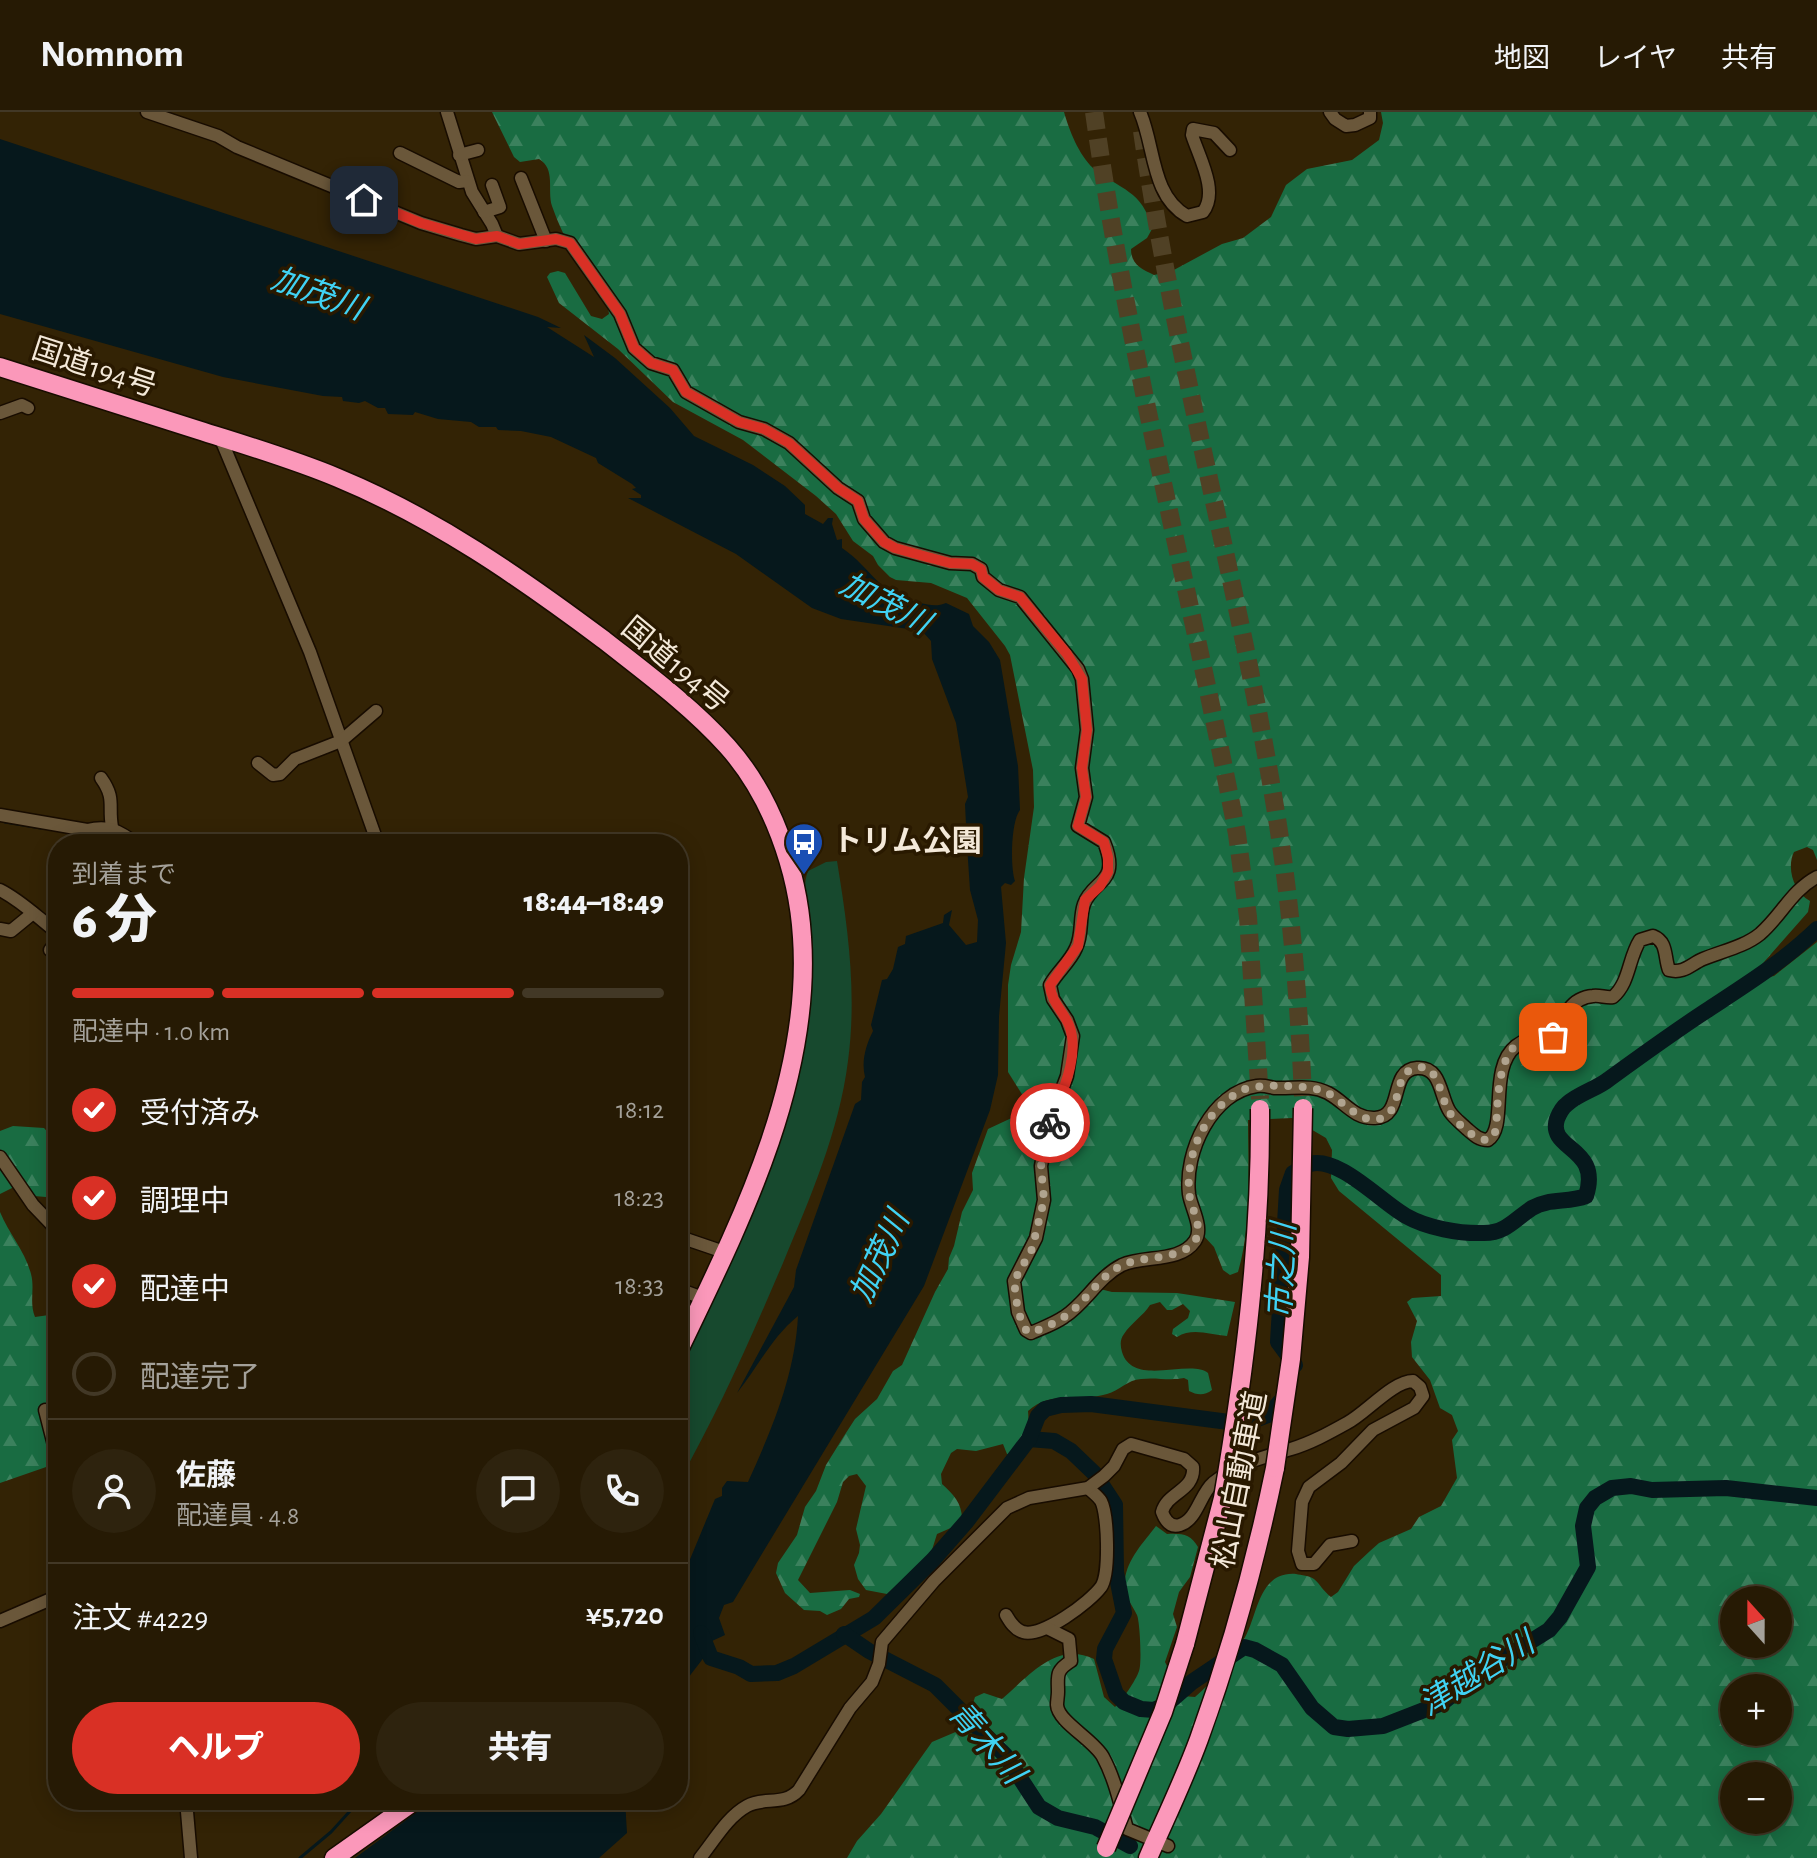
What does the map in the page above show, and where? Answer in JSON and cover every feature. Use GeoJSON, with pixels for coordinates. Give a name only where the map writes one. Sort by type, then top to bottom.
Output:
{"type":"FeatureCollection","features":[{"type":"Feature","properties":{"kind":"highway","name":"国道194号"},"geometry":{"type":"LineString","coordinates":[[0,367],[338,478],[402,508],[505,568],[640,668],[690,710],[728,748],[754,784],[775,824],[794,885],[802,937],[801,987],[793,1056],[773,1135],[688,1330]]}},
{"type":"Feature","properties":{"kind":"highway","name":"松山自動車道"},"geometry":{"type":"LineString","coordinates":[[1158,1848],[1212,1702],[1245,1596],[1275,1468],[1291,1359],[1299,1272],[1303,1102]]}},
{"type":"Feature","properties":{"kind":"highway","name":"松山自動車道"},"geometry":{"type":"LineString","coordinates":[[1104,1853],[1163,1712],[1185,1644],[1223,1498],[1252,1294],[1261,1178],[1260,1104]]}},
{"type":"Feature","properties":{"kind":"highway"},"geometry":{"type":"LineString","coordinates":[[334,1858],[402,1810]]}},
{"type":"Feature","properties":{"kind":"street"},"geometry":{"type":"LineString","coordinates":[[147,112],[218,136],[265,159],[421,223],[476,239],[497,236],[519,244],[564,241],[576,249],[620,314],[634,348],[651,363],[673,370],[686,392],[739,422],[764,429],[789,443],[838,488],[858,501],[864,519],[884,542],[895,548],[950,563],[972,564],[981,569],[999,590],[1020,597],[1078,669],[1082,679],[1087,730],[1082,768],[1086,797],[1078,826],[1104,842],[1108,872],[1100,886],[1085,900],[1078,946],[1050,985],[1053,999],[1073,1036],[1067,1076],[1049,1124],[1041,1166],[1044,1200],[1036,1238],[1014,1281],[1018,1312],[1026,1330],[1031,1333],[1066,1316],[1096,1285],[1125,1264],[1158,1259],[1194,1243],[1198,1226],[1188,1191],[1199,1136],[1215,1110],[1244,1089],[1264,1085],[1273,1088],[1312,1087],[1337,1098],[1358,1116],[1378,1118],[1391,1110],[1405,1073],[1421,1067],[1429,1069],[1435,1077],[1449,1111],[1457,1120],[1475,1136],[1488,1140],[1497,1128],[1500,1078],[1509,1053],[1529,1038],[1558,1034],[1562,1016],[1588,996],[1613,997],[1626,979],[1632,955],[1640,940],[1653,936],[1659,939],[1669,970],[1681,972],[1698,961],[1756,937],[1769,927],[1801,887],[1817,877]]}},
{"type":"Feature","properties":{"kind":"street"},"geometry":{"type":"LineString","coordinates":[[447,112],[467,181],[497,236]]}},
{"type":"Feature","properties":{"kind":"street"},"geometry":{"type":"LineString","coordinates":[[1140,112],[1157,174],[1168,200],[1173,208],[1187,216],[1203,212],[1209,200],[1193,129],[1214,133],[1230,150]]}},
{"type":"Feature","properties":{"kind":"street"},"geometry":{"type":"LineString","coordinates":[[1330,112],[1346,126],[1364,122],[1370,118],[1370,112]]}},
{"type":"Feature","properties":{"kind":"street"},"geometry":{"type":"LineString","coordinates":[[459,155],[478,150]]}},
{"type":"Feature","properties":{"kind":"street"},"geometry":{"type":"LineString","coordinates":[[407,151],[459,182],[467,181]]}},
{"type":"Feature","properties":{"kind":"street"},"geometry":{"type":"LineString","coordinates":[[521,178],[546,241]]}},
{"type":"Feature","properties":{"kind":"street"},"geometry":{"type":"LineString","coordinates":[[484,212],[500,207],[492,185]]}},
{"type":"Feature","properties":{"kind":"street"},"geometry":{"type":"LineString","coordinates":[[0,413],[22,405],[28,408]]}},
{"type":"Feature","properties":{"kind":"street"},"geometry":{"type":"LineString","coordinates":[[220,437],[310,652],[374,834]]}},
{"type":"Feature","properties":{"kind":"street"},"geometry":{"type":"LineString","coordinates":[[258,763],[276,775],[295,759],[341,741],[376,711]]}},
{"type":"Feature","properties":{"kind":"street"},"geometry":{"type":"LineString","coordinates":[[101,778],[112,797],[112,827]]}},
{"type":"Feature","properties":{"kind":"street"},"geometry":{"type":"LineString","coordinates":[[0,815],[87,830],[112,827],[122,834]]}},
{"type":"Feature","properties":{"kind":"street"},"geometry":{"type":"LineString","coordinates":[[1790,898],[1817,884]]}},
{"type":"Feature","properties":{"kind":"street"},"geometry":{"type":"LineString","coordinates":[[0,890],[21,901],[48,925]]}},
{"type":"Feature","properties":{"kind":"street"},"geometry":{"type":"LineString","coordinates":[[0,929],[11,931],[33,913]]}},
{"type":"Feature","properties":{"kind":"street"},"geometry":{"type":"LineString","coordinates":[[0,1157],[33,1205],[48,1221]]}},
{"type":"Feature","properties":{"kind":"street"},"geometry":{"type":"LineString","coordinates":[[688,1240],[724,1252]]}},
{"type":"Feature","properties":{"kind":"street"},"geometry":{"type":"LineString","coordinates":[[688,1293],[703,1298]]}},
{"type":"Feature","properties":{"kind":"street"},"geometry":{"type":"LineString","coordinates":[[700,1858],[741,1810],[759,1802],[783,1801],[799,1790],[850,1708],[872,1682],[879,1664],[882,1642],[934,1581],[1007,1508],[1029,1498],[1095,1483],[1114,1466],[1123,1449],[1131,1444],[1184,1459],[1193,1467],[1192,1479],[1164,1505],[1162,1512],[1168,1523],[1180,1525],[1188,1521],[1206,1490],[1237,1468],[1268,1454],[1291,1450],[1330,1432],[1354,1419],[1401,1384],[1413,1381],[1420,1387],[1422,1401],[1373,1430],[1341,1463],[1314,1482],[1305,1493],[1298,1551],[1302,1564],[1314,1564],[1330,1545],[1352,1541]]}},
{"type":"Feature","properties":{"kind":"street"},"geometry":{"type":"LineString","coordinates":[[45,1410],[48,1422]]}},
{"type":"Feature","properties":{"kind":"street"},"geometry":{"type":"LineString","coordinates":[[1006,1615],[1024,1633],[1040,1633],[1085,1602],[1103,1585],[1106,1574],[1104,1511],[1095,1483]]}},
{"type":"Feature","properties":{"kind":"street"},"geometry":{"type":"LineString","coordinates":[[0,1621],[48,1600]]}},
{"type":"Feature","properties":{"kind":"street"},"geometry":{"type":"LineString","coordinates":[[1047,1628],[1069,1639],[1071,1661],[1059,1668],[1056,1677],[1059,1694],[1057,1707],[1061,1715],[1101,1752],[1115,1781],[1127,1829],[1158,1848]]}},
{"type":"Feature","properties":{"kind":"street"},"geometry":{"type":"LineString","coordinates":[[187,1810],[191,1858]]}},
{"type":"Feature","properties":{"kind":"green space"},"geometry":{"type":"Polygon","coordinates":[[[492,112],[1064,112],[1075,142],[1088,163],[1129,192],[1143,206],[1152,229],[1147,238],[1131,249],[1131,254],[1138,266],[1154,275],[1172,271],[1222,244],[1243,238],[1271,217],[1286,185],[1307,169],[1352,160],[1379,140],[1383,123],[1381,112],[1817,112],[1817,860],[1813,850],[1807,847],[1794,852],[1791,872],[1796,886],[1810,901],[1808,912],[1757,970],[1764,978],[1774,976],[1817,942],[1817,1858],[847,1858],[932,1742],[965,1728],[975,1697],[984,1693],[1002,1699],[1033,1671],[1067,1654],[1094,1659],[1104,1697],[1115,1707],[1118,1704],[1140,1667],[1138,1619],[1125,1590],[1126,1572],[1156,1526],[1167,1534],[1189,1537],[1198,1547],[1190,1577],[1179,1592],[1173,1614],[1177,1627],[1165,1662],[1182,1696],[1195,1697],[1243,1641],[1260,1598],[1273,1580],[1283,1575],[1308,1576],[1331,1597],[1338,1592],[1354,1566],[1379,1543],[1411,1529],[1419,1517],[1441,1506],[1457,1478],[1452,1440],[1458,1431],[1452,1415],[1440,1408],[1430,1380],[1412,1357],[1411,1342],[1417,1321],[1407,1302],[1412,1298],[1441,1296],[1441,1275],[1339,1191],[1331,1178],[1332,1150],[1326,1138],[1292,1118],[1248,1120],[1247,1216],[1238,1272],[1230,1275],[1223,1270],[1214,1247],[1202,1234],[1185,1246],[1158,1256],[1137,1258],[1100,1289],[1177,1293],[1235,1302],[1227,1336],[1195,1332],[1177,1337],[1172,1334],[1173,1329],[1188,1318],[1190,1311],[1183,1304],[1167,1310],[1160,1302],[1150,1305],[1121,1340],[1122,1352],[1128,1363],[1149,1371],[1200,1369],[1208,1373],[1212,1390],[1203,1394],[1189,1391],[1188,1380],[1184,1378],[1136,1380],[1107,1394],[1056,1399],[1037,1405],[1028,1411],[1025,1435],[1012,1456],[1007,1454],[1003,1444],[976,1451],[957,1449],[951,1453],[941,1474],[942,1484],[959,1504],[962,1519],[937,1534],[931,1553],[887,1594],[866,1590],[858,1579],[854,1565],[860,1545],[856,1529],[866,1486],[857,1474],[849,1476],[843,1482],[837,1502],[798,1580],[810,1593],[850,1590],[860,1594],[859,1597],[849,1599],[841,1609],[827,1615],[820,1611],[804,1610],[785,1593],[776,1573],[778,1563],[797,1535],[805,1507],[816,1491],[826,1465],[855,1419],[877,1399],[893,1371],[902,1365],[948,1269],[962,1212],[973,1190],[972,1173],[988,1129],[1018,1115],[1025,1105],[1025,1099],[1008,1072],[1008,985],[1021,932],[1024,878],[1034,807],[1033,770],[1010,655],[967,598],[931,583],[890,577],[873,556],[853,541],[836,514],[816,496],[743,440],[673,402],[618,349],[559,303],[547,277],[558,271],[565,273],[591,316],[602,319],[609,314],[608,307],[557,219],[552,206],[548,168],[539,159],[520,162],[514,157],[492,112]]]}},
{"type":"Feature","properties":{"kind":"green space"},"geometry":{"type":"Polygon","coordinates":[[[837,861],[848,936],[852,1010],[844,1087],[831,1139],[771,1291],[688,1466],[688,1348],[788,1113],[805,1038],[810,988],[811,937],[806,879],[808,871],[826,862],[837,861]]]}},
{"type":"Feature","properties":{"kind":"green space"},"geometry":{"type":"Polygon","coordinates":[[[13,1126],[44,1128],[48,1132],[48,1197],[34,1196],[24,1182],[0,1194],[0,1131],[13,1126]]]}},
{"type":"Feature","properties":{"kind":"green space"},"geometry":{"type":"Polygon","coordinates":[[[0,1212],[28,1266],[35,1317],[48,1315],[48,1466],[0,1483],[0,1212]]]}},
{"type":"Feature","properties":{"kind":"water","name":"加茂川"},"geometry":{"type":"Polygon","coordinates":[[[0,139],[538,317],[561,328],[547,327],[594,357],[584,335],[615,358],[670,408],[694,436],[753,465],[785,486],[805,505],[805,514],[823,524],[828,518],[833,518],[832,524],[837,540],[842,539],[842,548],[894,594],[930,605],[946,603],[969,614],[973,626],[989,642],[1000,660],[1018,766],[1020,810],[1012,844],[1015,881],[1001,887],[1006,943],[999,1016],[998,1075],[990,1110],[924,1286],[733,1602],[724,1605],[719,1618],[725,1635],[712,1641],[688,1678],[688,1564],[715,1499],[722,1496],[722,1488],[727,1481],[748,1482],[781,1401],[792,1359],[798,1316],[772,1343],[737,1393],[794,1287],[796,1270],[855,1104],[861,1100],[865,1053],[873,1031],[871,1025],[882,980],[887,979],[893,969],[898,947],[905,944],[906,936],[943,923],[944,915],[952,910],[949,925],[966,945],[977,942],[978,920],[970,890],[967,845],[965,804],[968,797],[956,723],[932,659],[931,641],[922,631],[841,619],[812,608],[736,554],[628,498],[641,498],[632,489],[636,488],[632,484],[598,463],[596,458],[551,437],[479,427],[471,422],[438,419],[415,412],[413,415],[388,414],[385,408],[365,401],[343,401],[342,397],[223,377],[0,314],[0,139]]]}},
{"type":"Feature","properties":{"kind":"water"},"geometry":{"type":"Polygon","coordinates":[[[420,1810],[626,1810],[627,1833],[599,1858],[355,1858],[420,1810]]]}},
{"type":"Feature","properties":{"kind":"waterway"},"geometry":{"type":"LineString","coordinates":[[5,822],[41,828]]}},
{"type":"Feature","properties":{"kind":"waterway","name":"市之川"},"geometry":{"type":"LineString","coordinates":[[1295,1365],[1278,1342],[1287,1190],[1293,1173],[1310,1164],[1334,1167],[1414,1220],[1465,1232],[1498,1231],[1538,1205],[1586,1196],[1589,1180],[1587,1167],[1560,1138],[1556,1129],[1557,1119],[1564,1107],[1765,972],[1817,929]]}},
{"type":"Feature","properties":{"kind":"waterway","name":"市之川"},"geometry":{"type":"LineString","coordinates":[[701,1633],[711,1658],[751,1674],[777,1673],[874,1618],[933,1560],[967,1521],[1029,1439],[1038,1416],[1045,1409],[1091,1404],[1244,1424],[1268,1415],[1288,1393]]}},
{"type":"Feature","properties":{"kind":"waterway","name":"津越谷川"},"geometry":{"type":"LineString","coordinates":[[1029,1439],[1054,1441],[1071,1451],[1094,1473],[1115,1505],[1116,1572],[1124,1613],[1105,1649],[1104,1659],[1116,1694],[1124,1702],[1154,1710],[1167,1704],[1192,1682],[1244,1647],[1282,1665],[1312,1708],[1334,1727],[1348,1729],[1383,1726],[1442,1703],[1477,1675],[1549,1630],[1560,1617],[1588,1567],[1583,1526],[1587,1508],[1595,1498],[1612,1488],[1726,1488],[1817,1498]]}},
{"type":"Feature","properties":{"kind":"waterway","name":"青木川"},"geometry":{"type":"LineString","coordinates":[[844,1634],[869,1651],[935,1685],[1005,1755],[1039,1807],[1058,1818],[1095,1827],[1130,1846]]}},
{"type":"Feature","properties":{"kind":"waterway"},"geometry":{"type":"LineString","coordinates":[[300,1858],[351,1810]]}},
{"type":"Feature","properties":{"kind":"tunnel"},"geometry":{"type":"LineString","coordinates":[[1094,112],[1142,384],[1237,834],[1248,917],[1260,1099]]}},
{"type":"Feature","properties":{"kind":"tunnel"},"geometry":{"type":"LineString","coordinates":[[1142,131],[1172,305],[1246,651],[1278,825],[1294,960],[1303,1096]]}},
{"type":"Feature","properties":{"kind":"way so far"},"geometry":{"type":"LineString","coordinates":[[1050,1123],[1041,1166],[1044,1200],[1036,1238],[1014,1281],[1018,1312],[1026,1330],[1031,1333],[1066,1316],[1096,1285],[1125,1264],[1158,1259],[1194,1243],[1198,1226],[1188,1191],[1199,1136],[1215,1110],[1244,1089],[1264,1085],[1273,1088],[1312,1087],[1337,1098],[1358,1116],[1378,1118],[1391,1110],[1405,1073],[1421,1067],[1429,1069],[1435,1077],[1449,1111],[1457,1120],[1475,1136],[1488,1140],[1497,1128],[1500,1078],[1509,1053],[1529,1038],[1553,1037]]}},
{"type":"Feature","properties":{"kind":"place","name":"トリム公園"},"geometry":{"type":"Point","coordinates":[804,876]}},
{"type":"Feature","properties":{"kind":"route"},"geometry":{"type":"LineString","coordinates":[[364,200],[421,223],[476,239],[497,236],[519,244],[556,239],[570,243],[620,314],[634,348],[651,363],[673,370],[686,392],[739,422],[764,429],[789,443],[838,488],[858,501],[864,519],[884,542],[895,548],[950,563],[972,564],[981,569],[983,577],[999,590],[1020,597],[1067,654],[1082,679],[1086,709],[1087,730],[1082,768],[1086,797],[1078,826],[1104,842],[1108,872],[1100,886],[1085,900],[1078,946],[1050,985],[1053,999],[1073,1036],[1071,1061],[1050,1123]]}}]}
